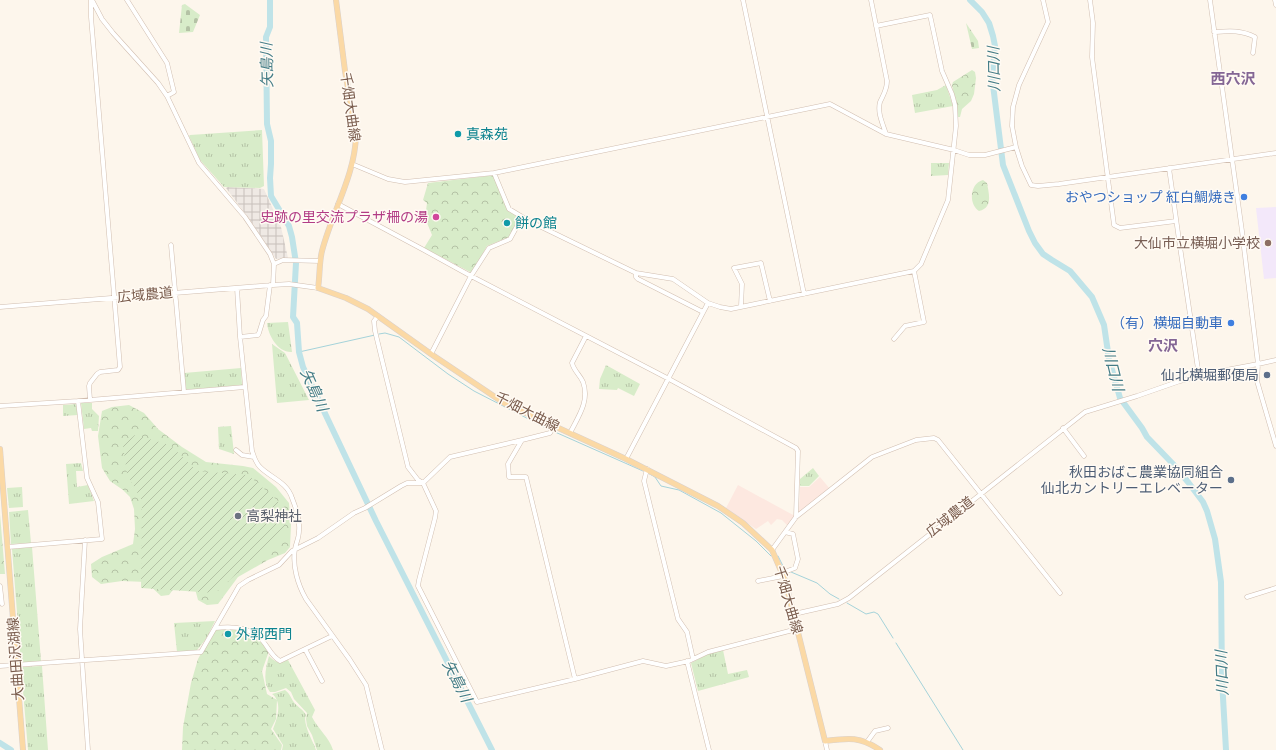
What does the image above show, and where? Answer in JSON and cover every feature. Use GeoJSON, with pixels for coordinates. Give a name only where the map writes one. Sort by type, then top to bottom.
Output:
{"type":"FeatureCollection","features":[{"type":"Feature","properties":{"kind":"main road","name":"千畑大曲線"},"geometry":{"type":"LineString","coordinates":[[336,0],[344,70],[356,135],[356,144],[352,164],[322,250],[318,288],[360,304],[504,403],[647,469],[718,506],[743,523],[772,550],[784,573],[825,741]]}},
{"type":"Feature","properties":{"kind":"main road","name":"大曲田沢湖線"},"geometry":{"type":"LineString","coordinates":[[0,449],[2,511],[8,547],[23,750]]}},
{"type":"Feature","properties":{"kind":"main road"},"geometry":{"type":"LineString","coordinates":[[825,741],[851,738],[867,742],[880,750]]}},
{"type":"Feature","properties":{"kind":"street"},"geometry":{"type":"LineString","coordinates":[[92,0],[102,19],[158,83],[167,96],[198,163],[245,218],[270,254],[274,264],[266,316],[262,320],[258,335],[240,337]]}},
{"type":"Feature","properties":{"kind":"street"},"geometry":{"type":"LineString","coordinates":[[90,400],[89,386],[97,374],[100,372],[118,370],[120,367],[91,17],[92,0]]}},
{"type":"Feature","properties":{"kind":"street"},"geometry":{"type":"LineString","coordinates":[[127,0],[167,63],[174,92],[167,96]]}},
{"type":"Feature","properties":{"kind":"street"},"geometry":{"type":"LineString","coordinates":[[743,0],[804,294]]}},
{"type":"Feature","properties":{"kind":"street"},"geometry":{"type":"LineString","coordinates":[[871,0],[887,81],[887,89],[880,104],[879,111],[886,134]]}},
{"type":"Feature","properties":{"kind":"street"},"geometry":{"type":"LineString","coordinates":[[1043,0],[1048,22],[1019,85],[1013,107],[1012,126],[1016,147],[1022,166],[1031,185],[1038,186],[1059,184],[1276,153]]}},
{"type":"Feature","properties":{"kind":"street"},"geometry":{"type":"LineString","coordinates":[[1090,0],[1093,23],[1092,57],[1114,225],[1120,228],[1176,221]]}},
{"type":"Feature","properties":{"kind":"street"},"geometry":{"type":"LineString","coordinates":[[1210,0],[1242,231],[1258,364],[1257,381],[1276,446]]}},
{"type":"Feature","properties":{"kind":"street"},"geometry":{"type":"LineString","coordinates":[[1275,0],[1276,5]]}},
{"type":"Feature","properties":{"kind":"street"},"geometry":{"type":"LineString","coordinates":[[494,173],[509,209],[529,221],[636,273],[673,279],[708,303],[720,307],[730,308],[770,301],[914,271],[921,264],[948,200],[956,126],[955,105],[942,71],[930,15],[876,26]]}},
{"type":"Feature","properties":{"kind":"street"},"geometry":{"type":"LineString","coordinates":[[1214,32],[1245,32],[1255,37],[1253,53]]}},
{"type":"Feature","properties":{"kind":"street"},"geometry":{"type":"LineString","coordinates":[[352,164],[388,179],[405,182],[494,173],[830,104],[886,134],[969,155],[990,154],[1016,147]]}},
{"type":"Feature","properties":{"kind":"street"},"geometry":{"type":"LineString","coordinates":[[1170,168],[1176,221],[1199,376],[1276,360]]}},
{"type":"Feature","properties":{"kind":"street"},"geometry":{"type":"LineString","coordinates":[[338,204],[796,448],[798,451],[796,517]]}},
{"type":"Feature","properties":{"kind":"street"},"geometry":{"type":"LineString","coordinates":[[431,354],[471,276],[489,248],[510,239],[522,216]]}},
{"type":"Feature","properties":{"kind":"street"},"geometry":{"type":"LineString","coordinates":[[171,245],[184,392]]}},
{"type":"Feature","properties":{"kind":"street"},"geometry":{"type":"LineString","coordinates":[[274,264],[283,260],[320,261]]}},
{"type":"Feature","properties":{"kind":"street"},"geometry":{"type":"LineString","coordinates":[[741,306],[742,284],[734,268],[762,263],[770,301]]}},
{"type":"Feature","properties":{"kind":"street"},"geometry":{"type":"LineString","coordinates":[[894,339],[905,326],[924,322],[914,271]]}},
{"type":"Feature","properties":{"kind":"street"},"geometry":{"type":"LineString","coordinates":[[636,273],[636,277],[638,279],[703,312]]}},
{"type":"Feature","properties":{"kind":"street","name":"広域農道"},"geometry":{"type":"LineString","coordinates":[[0,307],[271,285],[289,284],[318,288]]}},
{"type":"Feature","properties":{"kind":"street"},"geometry":{"type":"LineString","coordinates":[[237,288],[240,337],[254,458],[260,467],[283,484],[292,496],[300,530],[295,550],[295,569],[301,591],[366,685],[382,750]]}},
{"type":"Feature","properties":{"kind":"street"},"geometry":{"type":"LineString","coordinates":[[626,459],[708,303]]}},
{"type":"Feature","properties":{"kind":"street"},"geometry":{"type":"LineString","coordinates":[[378,316],[374,321],[376,337],[408,467],[418,480],[423,483],[436,513],[418,580],[418,586],[477,702],[643,661],[666,666],[688,661],[708,652],[797,629]]}},
{"type":"Feature","properties":{"kind":"street"},"geometry":{"type":"LineString","coordinates":[[570,433],[584,403],[585,389],[572,363],[586,336]]}},
{"type":"Feature","properties":{"kind":"street","name":"広域農道"},"geometry":{"type":"LineString","coordinates":[[794,614],[838,604],[849,598],[1085,412],[1199,376]]}},
{"type":"Feature","properties":{"kind":"street"},"geometry":{"type":"LineString","coordinates":[[0,406],[78,401],[245,386]]}},
{"type":"Feature","properties":{"kind":"street"},"geometry":{"type":"LineString","coordinates":[[8,547],[102,539],[98,502],[87,478],[78,401]]}},
{"type":"Feature","properties":{"kind":"street"},"geometry":{"type":"LineString","coordinates":[[0,666],[201,652],[239,586],[279,564],[292,551],[318,538],[404,484],[423,483],[450,457],[550,433],[554,426]]}},
{"type":"Feature","properties":{"kind":"street"},"geometry":{"type":"LineString","coordinates":[[1063,428],[1084,456]]}},
{"type":"Feature","properties":{"kind":"street"},"geometry":{"type":"LineString","coordinates":[[772,550],[796,517],[872,457],[916,440],[934,438],[938,440],[1060,593]]}},
{"type":"Feature","properties":{"kind":"street"},"geometry":{"type":"LineString","coordinates":[[522,440],[508,464],[509,477],[526,478],[575,679]]}},
{"type":"Feature","properties":{"kind":"street"},"geometry":{"type":"LineString","coordinates":[[236,450],[242,455],[254,458]]}},
{"type":"Feature","properties":{"kind":"street"},"geometry":{"type":"LineString","coordinates":[[647,469],[644,480],[678,619],[687,632],[693,659]]}},
{"type":"Feature","properties":{"kind":"street"},"geometry":{"type":"LineString","coordinates":[[758,581],[784,573],[795,568],[797,565],[798,558],[793,534],[785,532]]}},
{"type":"Feature","properties":{"kind":"street"},"geometry":{"type":"LineString","coordinates":[[85,540],[80,629],[88,750]]}},
{"type":"Feature","properties":{"kind":"street"},"geometry":{"type":"LineString","coordinates":[[0,586],[1,604],[12,603]]}},
{"type":"Feature","properties":{"kind":"street"},"geometry":{"type":"LineString","coordinates":[[1247,597],[1276,588]]}},
{"type":"Feature","properties":{"kind":"street"},"geometry":{"type":"LineString","coordinates":[[216,628],[224,627],[250,631],[262,640],[272,655],[280,661],[332,636]]}},
{"type":"Feature","properties":{"kind":"street"},"geometry":{"type":"LineString","coordinates":[[305,649],[322,681]]}},
{"type":"Feature","properties":{"kind":"street"},"geometry":{"type":"LineString","coordinates":[[688,661],[709,750]]}},
{"type":"Feature","properties":{"kind":"street"},"geometry":{"type":"LineString","coordinates":[[867,742],[875,731],[888,728]]}},
{"type":"Feature","properties":{"kind":"street"},"geometry":{"type":"LineString","coordinates":[[825,741],[826,750]]}},
{"type":"Feature","properties":{"kind":"shaded area"},"geometry":{"type":"Polygon","coordinates":[[[226,188],[264,189],[281,227],[288,258],[276,259],[226,188]]]}},
{"type":"Feature","properties":{"kind":"shaded area","name":"大仙市立横堀小学校"},"geometry":{"type":"Polygon","coordinates":[[[1276,207],[1276,278],[1264,279],[1256,208],[1276,207]]]}},
{"type":"Feature","properties":{"kind":"shaded area"},"geometry":{"type":"Polygon","coordinates":[[[820,477],[830,489],[799,513],[800,487],[809,487],[820,477]]]}},
{"type":"Feature","properties":{"kind":"shaded area"},"geometry":{"type":"Polygon","coordinates":[[[738,485],[795,516],[788,526],[782,520],[777,519],[771,525],[768,521],[756,529],[726,508],[738,485]]]}},
{"type":"Feature","properties":{"kind":"green space"},"geometry":{"type":"Polygon","coordinates":[[[185,4],[200,15],[193,32],[179,33],[182,5],[185,4]]]}},
{"type":"Feature","properties":{"kind":"green space"},"geometry":{"type":"Polygon","coordinates":[[[966,23],[978,41],[979,48],[972,49],[966,23]]]}},
{"type":"Feature","properties":{"kind":"green space"},"geometry":{"type":"Polygon","coordinates":[[[972,70],[975,72],[976,78],[974,94],[971,101],[962,109],[960,117],[958,117],[952,85],[953,82],[972,70]]]}},
{"type":"Feature","properties":{"kind":"green space"},"geometry":{"type":"Polygon","coordinates":[[[946,85],[953,106],[915,113],[912,95],[937,90],[946,85]]]}},
{"type":"Feature","properties":{"kind":"green space"},"geometry":{"type":"Polygon","coordinates":[[[262,130],[264,186],[260,188],[224,187],[200,160],[189,136],[190,135],[262,130]]]}},
{"type":"Feature","properties":{"kind":"green space"},"geometry":{"type":"Polygon","coordinates":[[[931,163],[949,163],[948,175],[931,176],[931,163]]]}},
{"type":"Feature","properties":{"kind":"green space"},"geometry":{"type":"Polygon","coordinates":[[[495,175],[507,209],[519,217],[509,237],[487,246],[472,273],[424,248],[432,235],[425,218],[427,203],[423,200],[428,183],[495,175]]]}},
{"type":"Feature","properties":{"kind":"green space"},"geometry":{"type":"Polygon","coordinates":[[[983,180],[987,183],[989,200],[986,207],[979,211],[973,204],[972,194],[975,185],[983,180]]]}},
{"type":"Feature","properties":{"kind":"green space"},"geometry":{"type":"Polygon","coordinates":[[[288,322],[292,352],[282,350],[278,346],[269,333],[267,323],[288,322]]]}},
{"type":"Feature","properties":{"kind":"green space"},"geometry":{"type":"Polygon","coordinates":[[[272,344],[285,353],[309,400],[277,403],[272,344]]]}},
{"type":"Feature","properties":{"kind":"green space"},"geometry":{"type":"Polygon","coordinates":[[[606,365],[640,384],[634,396],[618,388],[617,390],[599,389],[600,379],[606,365]]]}},
{"type":"Feature","properties":{"kind":"green space"},"geometry":{"type":"Polygon","coordinates":[[[241,368],[242,385],[185,390],[184,373],[241,368]]]}},
{"type":"Feature","properties":{"kind":"green space"},"geometry":{"type":"Polygon","coordinates":[[[81,403],[92,403],[92,409],[99,416],[98,431],[92,431],[91,428],[84,429],[81,403]]]}},
{"type":"Feature","properties":{"kind":"green space"},"geometry":{"type":"Polygon","coordinates":[[[77,404],[78,415],[63,416],[63,405],[77,404]]]}},
{"type":"Feature","properties":{"kind":"green space"},"geometry":{"type":"Polygon","coordinates":[[[129,405],[144,413],[158,429],[182,447],[206,462],[253,468],[276,487],[289,503],[291,525],[290,547],[285,553],[268,560],[238,577],[218,604],[207,605],[198,600],[188,570],[169,595],[161,596],[146,582],[122,581],[101,584],[92,577],[91,564],[102,557],[133,544],[135,529],[134,509],[130,497],[110,481],[102,468],[98,436],[102,411],[112,407],[129,405]]]}},
{"type":"Feature","properties":{"kind":"green space"},"geometry":{"type":"Polygon","coordinates":[[[231,426],[234,454],[219,449],[218,427],[231,426]]]}},
{"type":"Feature","properties":{"kind":"green space"},"geometry":{"type":"Polygon","coordinates":[[[135,435],[170,445],[197,471],[248,475],[278,501],[286,529],[284,534],[215,593],[141,588],[142,501],[127,474],[123,445],[135,435]]]}},
{"type":"Feature","properties":{"kind":"green space"},"geometry":{"type":"Polygon","coordinates":[[[81,463],[83,471],[76,471],[77,487],[88,485],[94,501],[69,504],[66,464],[81,463]]]}},
{"type":"Feature","properties":{"kind":"green space"},"geometry":{"type":"Polygon","coordinates":[[[813,468],[819,476],[809,486],[800,486],[800,479],[813,468]]]}},
{"type":"Feature","properties":{"kind":"green space"},"geometry":{"type":"Polygon","coordinates":[[[22,487],[23,507],[9,508],[7,488],[22,487]]]}},
{"type":"Feature","properties":{"kind":"green space"},"geometry":{"type":"Polygon","coordinates":[[[28,510],[31,543],[11,544],[9,512],[28,510]]]}},
{"type":"Feature","properties":{"kind":"green space"},"geometry":{"type":"Polygon","coordinates":[[[0,514],[5,574],[0,574],[0,514]]]}},
{"type":"Feature","properties":{"kind":"green space"},"geometry":{"type":"Polygon","coordinates":[[[32,547],[41,661],[21,663],[12,549],[32,547]]]}},
{"type":"Feature","properties":{"kind":"green space"},"geometry":{"type":"Polygon","coordinates":[[[215,621],[206,639],[197,650],[177,652],[174,623],[215,621]]]}},
{"type":"Feature","properties":{"kind":"green space"},"geometry":{"type":"Polygon","coordinates":[[[215,628],[237,628],[259,637],[269,651],[262,671],[267,694],[277,700],[276,719],[271,729],[282,745],[281,750],[182,750],[183,727],[191,683],[198,659],[215,628]]]}},
{"type":"Feature","properties":{"kind":"green space"},"geometry":{"type":"Polygon","coordinates":[[[723,650],[728,674],[747,670],[749,677],[698,691],[691,663],[708,654],[723,650]]]}},
{"type":"Feature","properties":{"kind":"green space"},"geometry":{"type":"Polygon","coordinates":[[[269,656],[278,662],[288,660],[315,710],[312,717],[329,741],[333,750],[317,750],[307,726],[307,713],[294,699],[291,692],[286,688],[275,692],[270,692],[265,679],[269,656]]]}},
{"type":"Feature","properties":{"kind":"green space"},"geometry":{"type":"Polygon","coordinates":[[[42,666],[48,750],[28,750],[21,667],[42,666]]]}},
{"type":"Feature","properties":{"kind":"green space"},"geometry":{"type":"Polygon","coordinates":[[[285,690],[294,703],[306,715],[305,723],[316,750],[282,750],[283,745],[273,729],[278,706],[275,697],[272,694],[285,690]]]}},
{"type":"Feature","properties":{"kind":"waterway","name":"矢島川"},"geometry":{"type":"LineString","coordinates":[[270,0],[270,27],[266,37],[267,124],[271,141],[271,196],[289,226],[292,237],[296,263],[293,317],[297,323],[299,352],[303,367],[376,521],[492,750]]}},
{"type":"Feature","properties":{"kind":"waterway","name":"川口川"},"geometry":{"type":"LineString","coordinates":[[970,0],[982,12],[989,23],[993,36],[995,46],[992,77],[1003,165],[1029,231],[1043,254],[1070,271],[1092,297],[1104,325],[1109,359],[1120,398],[1147,437],[1188,482],[1203,502],[1207,511],[1215,539],[1221,582],[1222,680],[1226,750]]}},
{"type":"Feature","properties":{"kind":"waterway"},"geometry":{"type":"LineString","coordinates":[[379,334],[385,333],[399,337],[448,374],[474,391],[548,429]]}},
{"type":"Feature","properties":{"kind":"waterway"},"geometry":{"type":"LineString","coordinates":[[299,352],[375,335]]}},
{"type":"Feature","properties":{"kind":"waterway"},"geometry":{"type":"LineString","coordinates":[[555,432],[643,471]]}},
{"type":"Feature","properties":{"kind":"waterway"},"geometry":{"type":"LineString","coordinates":[[648,473],[655,477],[661,486],[679,490],[721,513],[756,541],[771,556]]}},
{"type":"Feature","properties":{"kind":"waterway"},"geometry":{"type":"LineString","coordinates":[[778,556],[784,568],[787,570]]}},
{"type":"Feature","properties":{"kind":"waterway"},"geometry":{"type":"LineString","coordinates":[[791,572],[817,583],[830,594],[839,599]]}},
{"type":"Feature","properties":{"kind":"waterway"},"geometry":{"type":"LineString","coordinates":[[847,603],[866,614],[874,612],[878,614],[893,638]]}},
{"type":"Feature","properties":{"kind":"waterway"},"geometry":{"type":"LineString","coordinates":[[896,643],[963,750]]}},
{"type":"Feature","properties":{"kind":"waterway"},"geometry":{"type":"LineString","coordinates":[[0,743],[11,750]]}},
{"type":"Feature","properties":{"kind":"place","name":"真森苑"},"geometry":{"type":"Point","coordinates":[458,134]}},
{"type":"Feature","properties":{"kind":"place","name":"おやつショップ 紅白鯛焼き"},"geometry":{"type":"Point","coordinates":[1244,197]}},
{"type":"Feature","properties":{"kind":"place","name":"史跡の里交流プラザ柵の湯"},"geometry":{"type":"Point","coordinates":[436,217]}},
{"type":"Feature","properties":{"kind":"place","name":"餅の館"},"geometry":{"type":"Point","coordinates":[507,223]}},
{"type":"Feature","properties":{"kind":"place","name":"大仙市立横堀小学校"},"geometry":{"type":"Point","coordinates":[1268,243]}},
{"type":"Feature","properties":{"kind":"place","name":"（有）横堀自動車"},"geometry":{"type":"Point","coordinates":[1231,323]}},
{"type":"Feature","properties":{"kind":"place","name":"仙北横堀郵便局"},"geometry":{"type":"Point","coordinates":[1267,375]}},
{"type":"Feature","properties":{"kind":"place","name":"秋田おばこ農業協同組合 仙北カントリーエレベーター"},"geometry":{"type":"Point","coordinates":[1231,480]}},
{"type":"Feature","properties":{"kind":"place","name":"高梨神社"},"geometry":{"type":"Point","coordinates":[238,516]}},
{"type":"Feature","properties":{"kind":"place","name":"外郭西門"},"geometry":{"type":"Point","coordinates":[228,634]}},
{"type":"Feature","properties":{"kind":"district","name":"西穴沢"},"geometry":{"type":"Point","coordinates":[1233,79]}},
{"type":"Feature","properties":{"kind":"district","name":"穴沢"},"geometry":{"type":"Point","coordinates":[1163,346]}}]}
